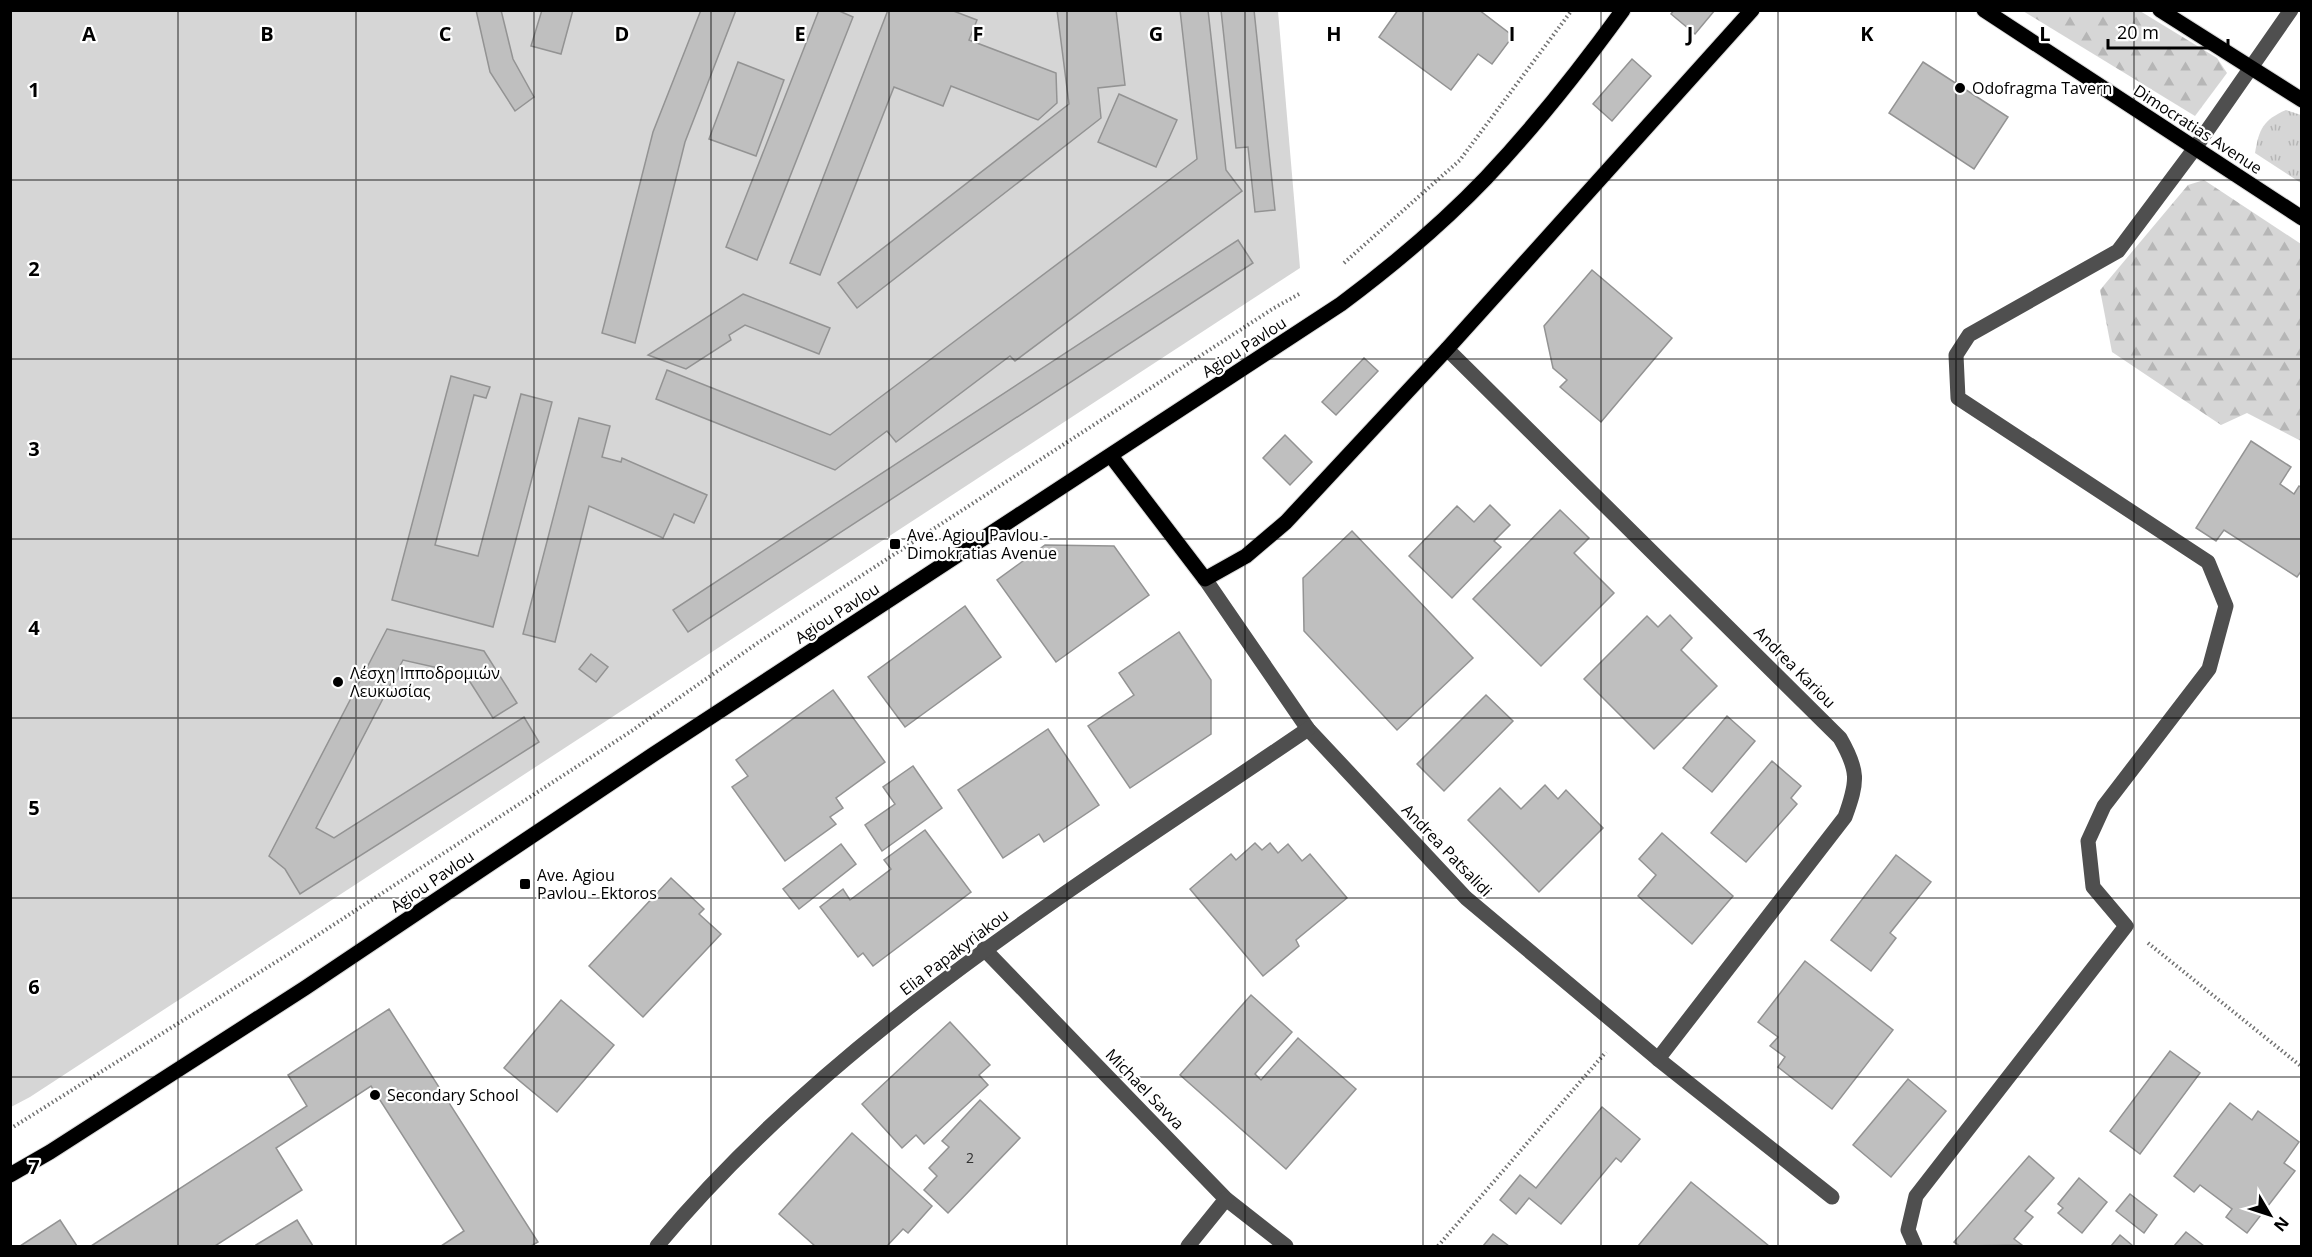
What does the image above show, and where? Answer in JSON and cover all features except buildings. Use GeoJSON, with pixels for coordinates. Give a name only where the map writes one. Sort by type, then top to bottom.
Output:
{"type":"FeatureCollection","features":[{"type":"Feature","properties":{"kind":"main road","name":"Agiou Pavlou"},"geometry":{"type":"LineString","coordinates":[[10,1175],[69,1140],[305,988],[654,754],[1341,304],[1389,268],[1485,179],[1535,124],[1623,10]]}},
{"type":"Feature","properties":{"kind":"main road"},"geometry":{"type":"LineString","coordinates":[[1205,579],[1246,555],[1286,522],[1447,349],[1752,10]]}},
{"type":"Feature","properties":{"kind":"main road","name":"Dimocratias Avenue"},"geometry":{"type":"LineString","coordinates":[[1983,10],[2301,218]]}},
{"type":"Feature","properties":{"kind":"main road"},"geometry":{"type":"LineString","coordinates":[[2160,10],[2301,100]]}},
{"type":"Feature","properties":{"kind":"main road","name":"Andrea Patsalidi"},"geometry":{"type":"LineString","coordinates":[[1111,456],[1205,579]]}},
{"type":"Feature","properties":{"kind":"street"},"geometry":{"type":"LineString","coordinates":[[1915,1246],[1908,1230],[1916,1196],[2126,926],[2093,887],[2088,841],[2104,806],[2209,669],[2226,606],[2208,562],[1958,398],[1956,355],[1969,335],[2118,251],[2195,148],[2291,10]]}},
{"type":"Feature","properties":{"kind":"street","name":"Andrea Kariou"},"geometry":{"type":"LineString","coordinates":[[1447,349],[1840,738],[1853,761],[1855,788],[1845,817],[1658,1059]]}},
{"type":"Feature","properties":{"kind":"street","name":"Andrea Patsalidi"},"geometry":{"type":"LineString","coordinates":[[1205,579],[1308,729],[1466,898],[1658,1059],[1832,1197]]}},
{"type":"Feature","properties":{"kind":"street","name":"Elia Papakyriakou"},"geometry":{"type":"LineString","coordinates":[[657,1246],[686,1211],[840,1062],[984,949],[1308,729]]}},
{"type":"Feature","properties":{"kind":"street","name":"Michael Savva"},"geometry":{"type":"LineString","coordinates":[[984,949],[1226,1198],[1286,1246]]}},
{"type":"Feature","properties":{"kind":"street"},"geometry":{"type":"LineString","coordinates":[[1188,1246],[1226,1198]]}},
{"type":"Feature","properties":{"kind":"path"},"geometry":{"type":"LineString","coordinates":[[1340,266],[1460,160],[1572,10]]}},
{"type":"Feature","properties":{"kind":"path"},"geometry":{"type":"LineString","coordinates":[[10,1129],[287,955],[630,732],[759,642],[1264,314],[1303,292]]}},
{"type":"Feature","properties":{"kind":"path"},"geometry":{"type":"LineString","coordinates":[[2126,926],[2301,1066]]}},
{"type":"Feature","properties":{"kind":"path"},"geometry":{"type":"LineString","coordinates":[[1438,1246],[1625,1030]]}},
{"type":"Feature","properties":{"kind":"green space","name":"Λέσχη Ιπποδρομιών Λευκωσίας"},"geometry":{"type":"Polygon","coordinates":[[[11,11],[1278,11],[1300,268],[30,1097],[11,1107],[11,11]]]}},
{"type":"Feature","properties":{"kind":"green space"},"geometry":{"type":"Polygon","coordinates":[[[2023,11],[2140,11],[2217,58],[2227,73],[2195,116],[2023,11]]]}},
{"type":"Feature","properties":{"kind":"green space"},"geometry":{"type":"Polygon","coordinates":[[[2286,110],[2301,115],[2301,183],[2255,153],[2263,126],[2286,110]]]}},
{"type":"Feature","properties":{"kind":"green space"},"geometry":{"type":"Polygon","coordinates":[[[2204,180],[2301,244],[2301,441],[2247,413],[2221,425],[2112,352],[2100,290],[2188,185],[2204,180]]]}},
{"type":"Feature","properties":{"kind":"place","name":"Odofragma Tavern"},"geometry":{"type":"Point","coordinates":[1960,88]}},
{"type":"Feature","properties":{"kind":"place","name":"Ave. Agiou Pavlou - Dimokratias Avenue"},"geometry":{"type":"Point","coordinates":[895,544]}},
{"type":"Feature","properties":{"kind":"place","name":"Λέσχη Ιπποδρομιών Λευκωσίας"},"geometry":{"type":"Point","coordinates":[338,682]}},
{"type":"Feature","properties":{"kind":"place","name":"Ave. Agiou Pavlou - Ektoros"},"geometry":{"type":"Point","coordinates":[525,884]}},
{"type":"Feature","properties":{"kind":"place","name":"Secondary School"},"geometry":{"type":"Point","coordinates":[375,1095]}}]}
